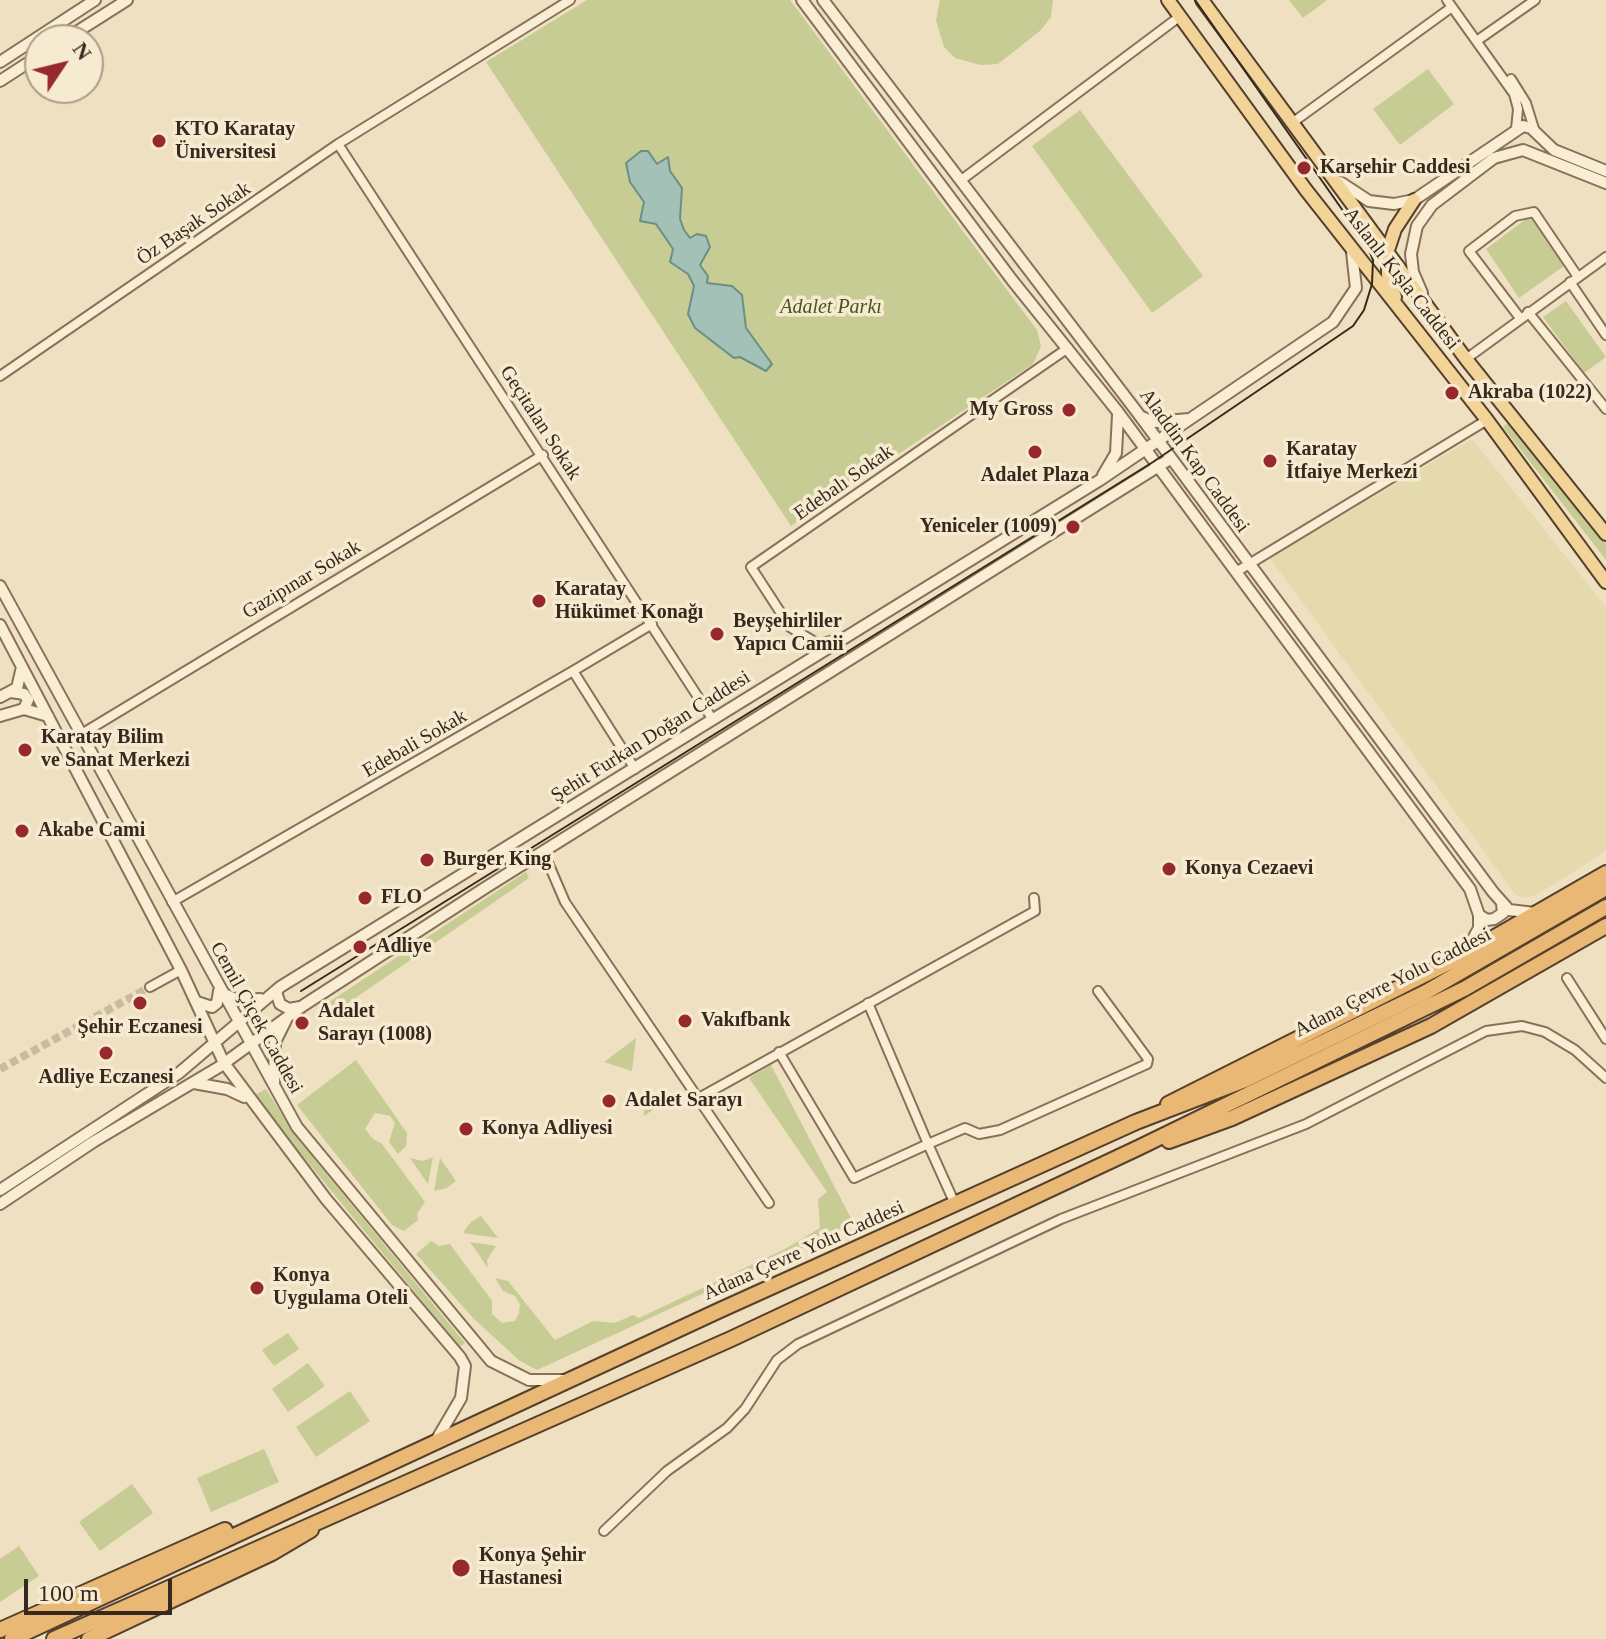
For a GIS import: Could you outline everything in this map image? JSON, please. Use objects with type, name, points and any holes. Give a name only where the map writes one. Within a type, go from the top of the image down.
[{"type":"highway","points":[[1573,892],[1606,866]]},
{"type":"highway","points":[[1136,1122],[1228,1071],[1460,957],[1606,873]]},
{"type":"highway","name":"Adana Çevre Yolu Caddesi","points":[[12,1639],[568,1379],[1136,1122],[1245,1080],[1426,992],[1606,888]]},
{"type":"highway","name":"Adana Çevre Yolu Caddesi","points":[[54,1639],[731,1339],[1138,1148],[1464,989],[1606,907]]},
{"type":"highway","points":[[1138,1148],[1184,1137],[1232,1118],[1459,1012],[1606,928]]},
{"type":"highway","points":[[0,1630],[225,1530],[305,1503]]},
{"type":"highway","points":[[89,1639],[288,1545],[331,1514]]},
{"type":"main road","name":"Aslanlı Kışla Caddesi","points":[[1168,0],[1352,250],[1487,420],[1606,582]]},
{"type":"main road","name":"Aslanlı Kışla Caddesi","points":[[1202,0],[1466,359],[1606,534]]},
{"type":"main road","points":[[1404,313],[1391,288],[1388,250],[1395,229],[1414,200]]},
{"type":"street","points":[[0,62],[95,0]]},
{"type":"street","points":[[89,24],[127,0]]},
{"type":"street","name":"Öz Başak Sokak","points":[[0,376],[338,144],[570,0]]},
{"type":"street","name":"Aladdin Kap Caddesi","points":[[802,0],[1012,280],[1118,412],[1470,889],[1479,915]]},
{"type":"street","name":"Aladdin Kap Caddesi","points":[[823,0],[1137,412],[1501,901]]},
{"type":"street","points":[[1478,40],[1535,0]]},
{"type":"street","points":[[1292,123],[1449,4],[1522,95],[1536,134],[1534,146],[1494,158],[1439,199],[1421,218],[1413,234],[1413,272],[1429,305]]},
{"type":"street","points":[[960,181],[1179,17]]},
{"type":"street","points":[[1494,61],[1517,101],[1516,129],[1512,140],[1523,150],[1606,183]]},
{"type":"street","points":[[0,81],[24,65]]},
{"type":"street","points":[[1333,176],[1369,201],[1394,204],[1414,200],[1516,129],[1528,126],[1554,150],[1606,171]]},
{"type":"street","name":"Geçitalan Sokak","points":[[338,144],[713,720]]},
{"type":"street","points":[[1606,335],[1534,212],[1515,216],[1469,251],[1606,409]]},
{"type":"street","name":"Şehit Furkan Doğan Caddesi","points":[[0,1190],[179,1073],[280,987],[1100,480],[1333,322],[1356,288],[1352,250]]},
{"type":"street","points":[[1466,359],[1606,257]]},
{"type":"street","name":"Edebalı Sokak","points":[[849,636],[818,644],[805,639],[790,627],[751,567],[1068,348]]},
{"type":"street","points":[[1100,480],[1116,453],[1118,412]]},
{"type":"street","points":[[1137,412],[1154,422],[1191,419]]},
{"type":"street","points":[[1236,572],[1487,420]]},
{"type":"street","name":"Gazipınar Sokak","points":[[80,735],[543,455]]},
{"type":"street","name":"Şehit Furkan Doğan Caddesi","points":[[0,1204],[82,1149],[224,1063],[304,1005],[543,851],[1170,459]]},
{"type":"street","name":"Cemil Çiçek Caddesi","points":[[0,586],[220,989],[241,1018],[250,1045],[275,1091],[313,1151],[476,1345],[497,1365],[519,1377],[544,1382],[568,1379]]},
{"type":"street","name":"Edebali Sokak","points":[[172,902],[652,624]]},
{"type":"street","name":"Cemil Çiçek Caddesi","points":[[0,625],[181,970],[224,1063],[326,1199],[460,1357]]},
{"type":"street","points":[[0,697],[11,692],[21,680],[22,666]]},
{"type":"street","points":[[573,671],[635,769]]},
{"type":"street","points":[[11,692],[24,694],[28,700],[24,709]]},
{"type":"street","points":[[0,716],[24,709],[49,717]]},
{"type":"street","points":[[543,851],[565,902],[769,1203]]},
{"type":"street","points":[[697,1099],[1035,911],[1034,898]]},
{"type":"street","points":[[1501,901],[1509,910],[1530,915],[1549,907]]},
{"type":"street","points":[[1460,957],[1474,943],[1479,915],[1487,920],[1499,917],[1503,913],[1501,901]]},
{"type":"street","points":[[150,987],[181,970]]},
{"type":"street","points":[[1567,978],[1584,1011],[1606,1039]]},
{"type":"street","points":[[280,987],[276,992],[280,1004],[289,1009],[304,1005]]},
{"type":"street","points":[[195,1000],[212,1007],[220,996],[220,989],[243,1000],[266,997]]},
{"type":"street","points":[[779,1052],[854,1178],[965,1128],[979,1134],[1000,1130],[1147,1064],[1148,1059],[1098,991]]},
{"type":"street","points":[[868,1003],[955,1204]]},
{"type":"street","points":[[275,1091],[274,1051],[289,1016]]},
{"type":"street","points":[[604,1531],[667,1471],[727,1428],[745,1409],[777,1360],[798,1344],[1061,1219],[1306,1124],[1486,1031],[1522,1026],[1545,1032],[1575,1050],[1606,1078]]},
{"type":"street","points":[[201,1056],[208,1030]]},
{"type":"street","points":[[192,1082],[227,1089],[249,1100]]},
{"type":"street","points":[[433,1443],[454,1416],[461,1398],[465,1366],[460,1357],[473,1356],[476,1345]]},
{"type":"shaded area","points":[[1472,439],[1606,607],[1606,851],[1535,896],[1524,898],[1515,894],[1270,558]]},
{"type":"green space","name":"Adalet Parkı","points":[[587,0],[790,0],[1037,330],[1041,346],[1033,364],[791,526],[486,62]]},
{"type":"green space","points":[[940,0],[1053,0],[1051,17],[1041,30],[998,64],[981,65],[955,58],[944,47],[936,20]]},
{"type":"green space","points":[[1289,0],[1327,0],[1303,18]]},
{"type":"green space","points":[[1428,69],[1454,104],[1400,145],[1373,109]]},
{"type":"green space","points":[[1080,110],[1203,276],[1152,313],[1032,146]]},
{"type":"green space","points":[[1530,216],[1564,266],[1519,298],[1486,249]]},
{"type":"green space","points":[[1566,301],[1606,357],[1584,373],[1543,317]]},
{"type":"green space","points":[[1507,423],[1606,544],[1606,560],[1503,427]]},
{"type":"green space","points":[[526,872],[529,878],[338,1010],[329,1002]]},
{"type":"green space","points":[[636,1038],[632,1071],[604,1062]]},
{"type":"green space","points":[[356,1060],[407,1133],[406,1146],[398,1154],[389,1142],[395,1123],[390,1116],[375,1113],[365,1129],[382,1144],[425,1202],[417,1214],[418,1220],[404,1231],[392,1225],[297,1105]]},
{"type":"green space","points":[[771,1065],[854,1224],[537,1370],[520,1361],[474,1319],[416,1254],[431,1241],[439,1246],[450,1244],[492,1301],[492,1314],[502,1323],[515,1321],[519,1313],[520,1304],[515,1296],[503,1291],[495,1278],[508,1281],[555,1340],[593,1321],[615,1323],[633,1315],[639,1318],[785,1249],[820,1228],[818,1199],[827,1192],[749,1078]]},
{"type":"green space","points":[[266,1089],[297,1138],[465,1343],[460,1347],[253,1096]]},
{"type":"green space","points":[[644,1090],[656,1095],[670,1098],[644,1116]]},
{"type":"green space","points":[[433,1157],[428,1184],[410,1158],[423,1161]]},
{"type":"green space","points":[[440,1158],[456,1181],[447,1188],[434,1191]]},
{"type":"green space","points":[[481,1216],[498,1238],[463,1233],[471,1222]]},
{"type":"green space","points":[[470,1242],[496,1246],[487,1260],[488,1268]]},
{"type":"green space","points":[[288,1333],[299,1349],[274,1366],[262,1350]]},
{"type":"green space","points":[[308,1363],[325,1386],[288,1412],[272,1389]]},
{"type":"green space","points":[[350,1391],[370,1421],[316,1457],[296,1427]]},
{"type":"green space","points":[[264,1449],[279,1482],[211,1512],[197,1478]]},
{"type":"green space","points":[[132,1484],[153,1513],[100,1551],[79,1522]]},
{"type":"green space","points":[[19,1546],[39,1576],[0,1602],[0,1559]]},
{"type":"water","points":[[641,151],[648,151],[657,164],[668,157],[670,171],[682,188],[680,219],[684,230],[690,238],[697,234],[706,236],[710,247],[700,265],[708,276],[707,283],[732,286],[742,295],[746,328],[772,364],[766,371],[740,357],[734,358],[695,328],[688,314],[694,286],[688,274],[670,262],[673,249],[656,224],[640,221],[644,202],[630,182],[626,163]]},
{"type":"tunnel","points":[[0,1069],[150,987]]},
{"type":"tram line","points":[[301,991],[1153,462],[1353,326],[1364,310],[1372,284],[1373,260],[1367,245],[1195,0]]},
{"type":"place","name":"KTO Karatay Üniversitesi","points":[[159,141]]},
{"type":"place","name":"Karşehir Caddesi","points":[[1304,168]]},
{"type":"place","name":"Akraba (1022)","points":[[1452,393]]},
{"type":"place","name":"My Gross","points":[[1069,410]]},
{"type":"place","name":"Adalet Plaza","points":[[1035,452]]},
{"type":"place","name":"Karatay İtfaiye Merkezi","points":[[1270,461]]},
{"type":"place","name":"Yeniceler (1009)","points":[[1073,527]]},
{"type":"place","name":"Karatay Hükümet Konağı","points":[[539,601]]},
{"type":"place","name":"Beyşehirliler Yapıcı Camii","points":[[717,634]]},
{"type":"place","name":"Karatay Bilim ve Sanat Merkezi","points":[[25,750]]},
{"type":"place","name":"Akabe Cami","points":[[22,831]]},
{"type":"place","name":"Burger King","points":[[427,860]]},
{"type":"place","name":"Konya Cezaevi","points":[[1169,869]]},
{"type":"place","name":"FLO","points":[[365,898]]},
{"type":"place","name":"Adliye","points":[[360,947]]},
{"type":"place","name":"Şehir Eczanesi","points":[[140,1003]]},
{"type":"place","name":"Vakıfbank","points":[[685,1021]]},
{"type":"place","name":"Adalet Sarayı (1008)","points":[[302,1023]]},
{"type":"place","name":"Adliye Eczanesi","points":[[106,1053]]},
{"type":"place","name":"Adalet Sarayı","points":[[609,1101]]},
{"type":"place","name":"Konya Adliyesi","points":[[466,1129]]},
{"type":"place","name":"Konya Uygulama Oteli","points":[[257,1288]]},
{"type":"place","name":"Konya Şehir Hastanesi","points":[[461,1568]]}]
